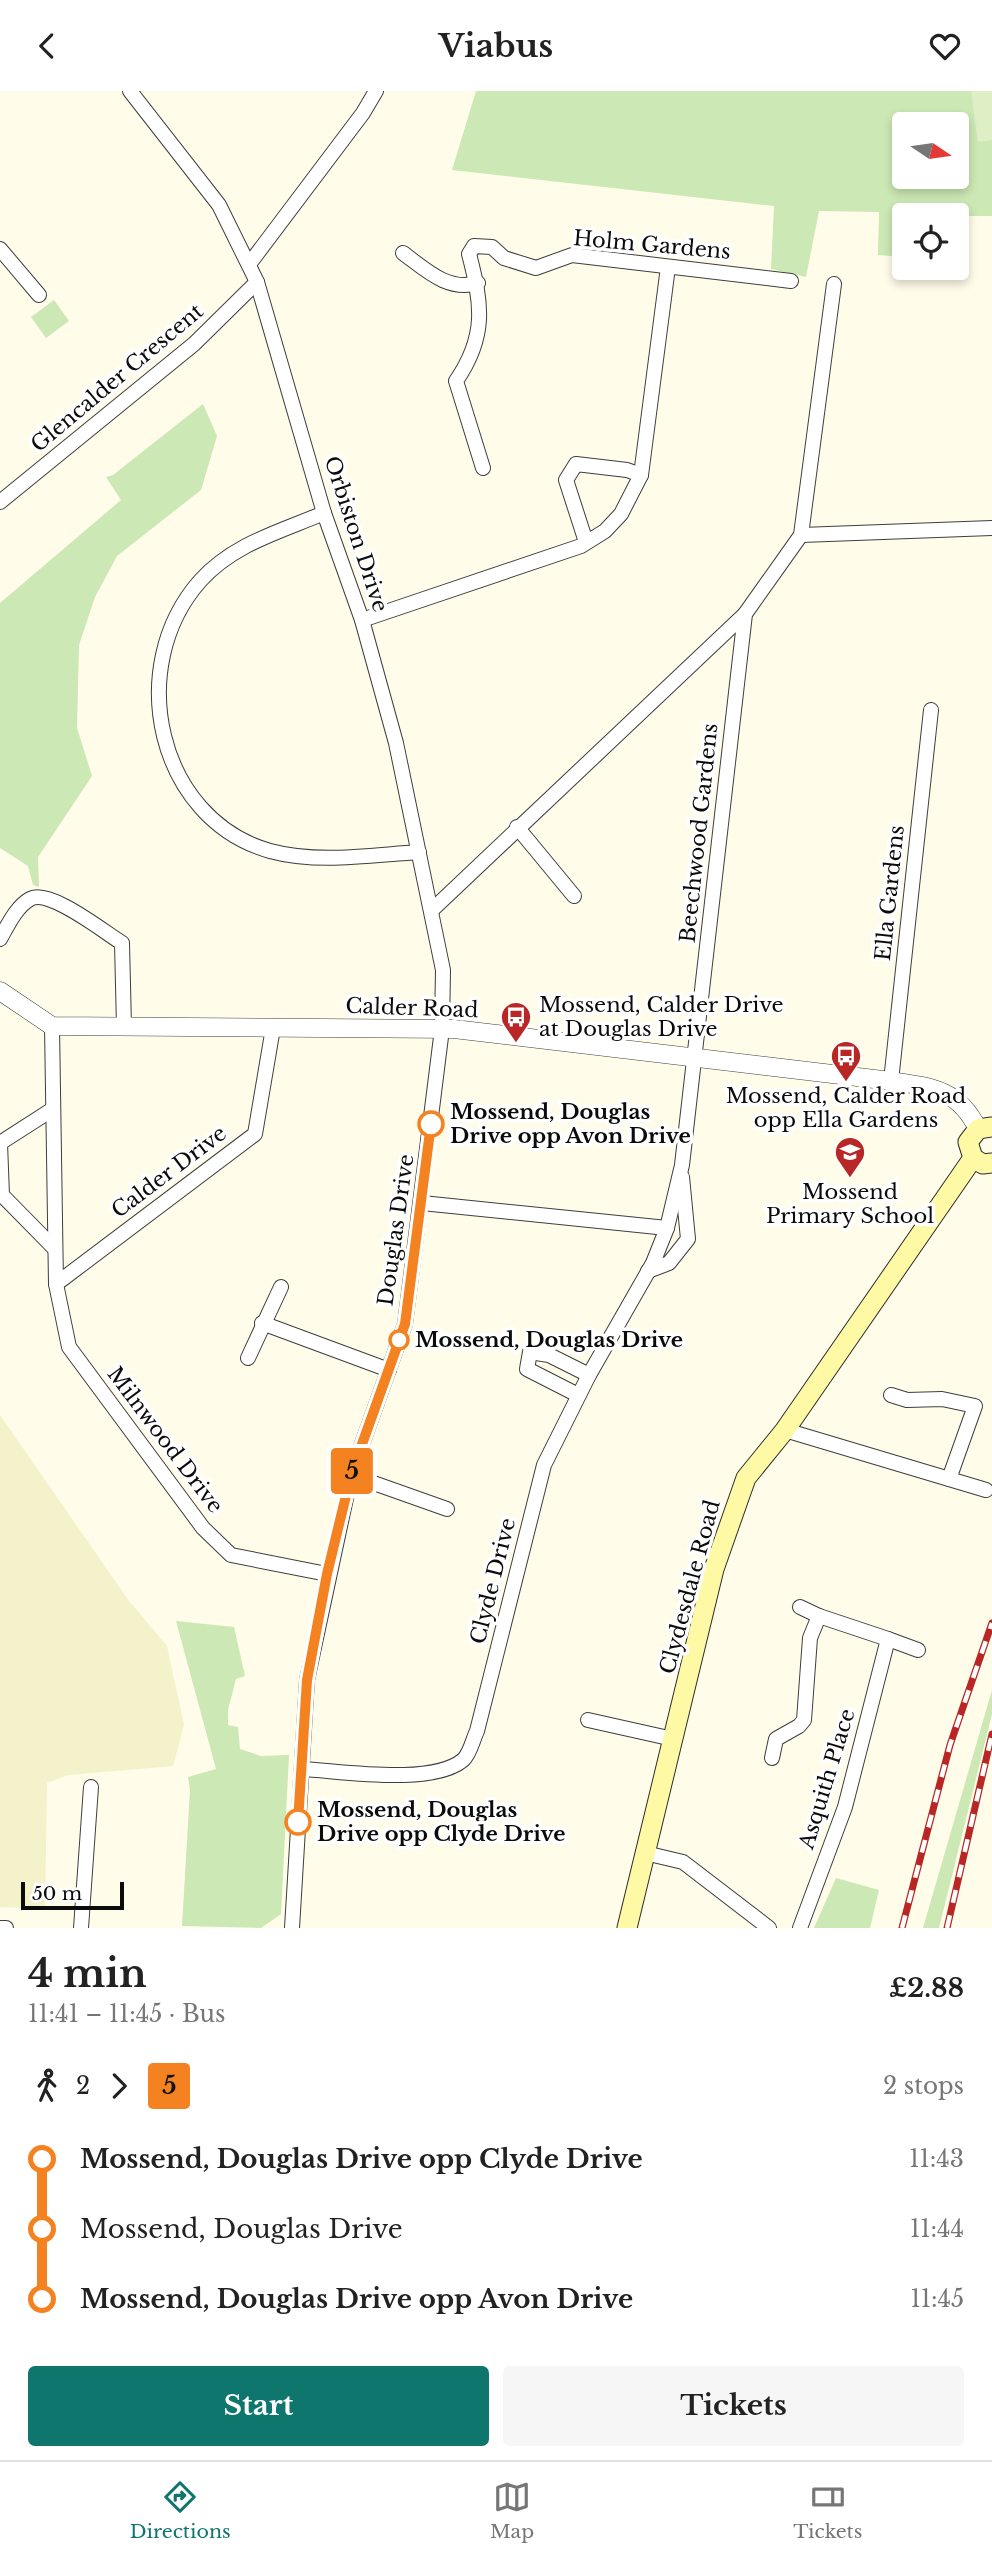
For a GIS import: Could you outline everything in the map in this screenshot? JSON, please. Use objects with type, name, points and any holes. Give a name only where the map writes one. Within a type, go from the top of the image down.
[{"type":"main road","name":"Clydesdale Road","points":[[627,1928],[725,1530],[746,1478],[785,1430],[983,1161],[968,1143],[985,1128]]},
{"type":"street","name":"Orbiston Drive","points":[[130,91],[219,205],[250,263],[257,282],[324,513],[362,619],[396,743],[443,970],[442,1029]]},
{"type":"street","points":[[250,263],[363,113],[376,91]]},
{"type":"street","name":"Holm Gardens","points":[[483,468],[456,381],[480,333],[478,283],[469,254],[474,246],[482,244],[492,247],[504,258],[536,268],[549,261],[572,255],[791,281]]},
{"type":"street","points":[[0,249],[39,295]]},
{"type":"street","points":[[403,253],[445,283],[464,288],[478,283]]},
{"type":"street","points":[[362,619],[581,547],[605,531],[627,507],[641,475],[668,267]]},
{"type":"street","name":"Glencalder Crescent","points":[[0,502],[194,344],[257,282]]},
{"type":"street","points":[[834,284],[801,535],[992,528]]},
{"type":"street","points":[[586,542],[566,480],[569,470],[576,464],[627,470],[641,475]]},
{"type":"street","points":[[324,513],[229,553],[198,582],[181,608],[159,667],[160,724],[182,781],[204,813],[222,828],[269,850],[296,855],[323,857],[419,852]]},
{"type":"street","name":"Beechwood Gardens","points":[[432,910],[745,614],[801,535]]},
{"type":"street","name":"Beechwood Gardens","points":[[695,1057],[745,614]]},
{"type":"street","name":"Ella Gardens","points":[[891,1081],[931,710]]},
{"type":"street","points":[[517,827],[574,896]]},
{"type":"street","points":[[0,939],[19,908],[32,897],[48,897],[122,943],[124,1027]]},
{"type":"street","points":[[0,991],[52,1026]]},
{"type":"street","name":"Calder Road","points":[[52,1026],[442,1029],[928,1086],[947,1094],[968,1108],[985,1128]]},
{"type":"street","name":"Milnwood Drive","points":[[52,1026],[56,1284],[69,1347],[203,1528],[231,1555],[327,1574]]},
{"type":"street","name":"Calder Drive","points":[[56,1284],[254,1134],[273,1028]]},
{"type":"street","name":"Douglas Drive","points":[[292,1928],[307,1680],[327,1574],[351,1475],[405,1324],[442,1029]]},
{"type":"street","name":"Clyde Drive","points":[[302,1769],[407,1774],[442,1771],[465,1759],[477,1731],[544,1465],[578,1395],[648,1271],[667,1228],[682,1165],[695,1057]]},
{"type":"street","points":[[53,1109],[0,1143],[2,1195],[55,1249]]},
{"type":"street","name":"Clyde Drive","points":[[648,1271],[668,1263],[688,1239],[682,1165]]},
{"type":"street","points":[[422,1203],[667,1228]]},
{"type":"street","points":[[248,1357],[281,1287]]},
{"type":"street","points":[[262,1323],[389,1370]]},
{"type":"street","points":[[578,1395],[527,1369],[530,1352],[549,1355],[589,1375]]},
{"type":"street","points":[[891,1395],[907,1399],[942,1399],[975,1406],[949,1479]]},
{"type":"street","points":[[785,1430],[986,1490]]},
{"type":"street","points":[[351,1475],[447,1509]]},
{"type":"street","points":[[800,1607],[918,1650]]},
{"type":"street","name":"Asquith Place","points":[[772,1758],[776,1739],[799,1726],[804,1720],[810,1638],[820,1616]]},
{"type":"street","name":"Asquith Place","points":[[800,1928],[845,1807],[888,1639]]},
{"type":"street","points":[[588,1720],[673,1739]]},
{"type":"street","points":[[81,1928],[91,1787]]},
{"type":"street","points":[[645,1853],[683,1862],[769,1928]]},
{"type":"street","points":[[0,1928],[6,1928]]},
{"type":"green space","points":[[476,91],[992,91],[992,216],[969,216],[969,203],[892,203],[892,256],[878,255],[879,212],[819,211],[806,277],[771,269],[774,206],[452,170]]},
{"type":"green space","points":[[971,91],[992,91],[992,140],[978,142]]},
{"type":"green space","points":[[54,300],[69,321],[46,338],[31,317]]},
{"type":"green space","points":[[203,404],[217,436],[201,490],[117,556],[95,597],[79,645],[77,728],[92,776],[38,857],[39,887],[33,885],[28,866],[0,848],[0,603],[121,500],[106,477],[113,475]]},
{"type":"green space","points":[[0,1415],[129,1601],[167,1646],[184,1725],[173,1766],[68,1775],[47,1783],[45,1909],[0,1907]]},
{"type":"green space","points":[[176,1621],[234,1627],[245,1676],[236,1679],[228,1710],[228,1725],[238,1727],[240,1749],[261,1756],[289,1755],[281,1914],[261,1928],[182,1926],[190,1790],[188,1777],[216,1769]]},
{"type":"green space","points":[[992,1690],[992,1714],[939,1928],[923,1928]]},
{"type":"green space","points":[[836,1878],[879,1890],[870,1928],[814,1928]]},
{"type":"railway","points":[[902,1928],[950,1745],[992,1623]]},
{"type":"railway","points":[[947,1928],[992,1734]]},
{"type":"bus line","name":"5","points":[[298,1822],[307,1680],[327,1574],[351,1475],[405,1324],[431,1124]]},
{"type":"place","name":"Mossend, Calder Drive at Douglas Drive","points":[[516,1044]]},
{"type":"place","name":"Mossend, Calder Road opp Ella Gardens","points":[[846,1083]]},
{"type":"place","name":"Mossend, Douglas Drive opp Avon Drive","points":[[431,1124]]},
{"type":"place","name":"Mossend Primary School","points":[[850,1179]]},
{"type":"place","name":"Mossend, Douglas Drive","points":[[399,1340]]},
{"type":"place","name":"Mossend, Douglas Drive opp Clyde Drive","points":[[298,1822]]}]
